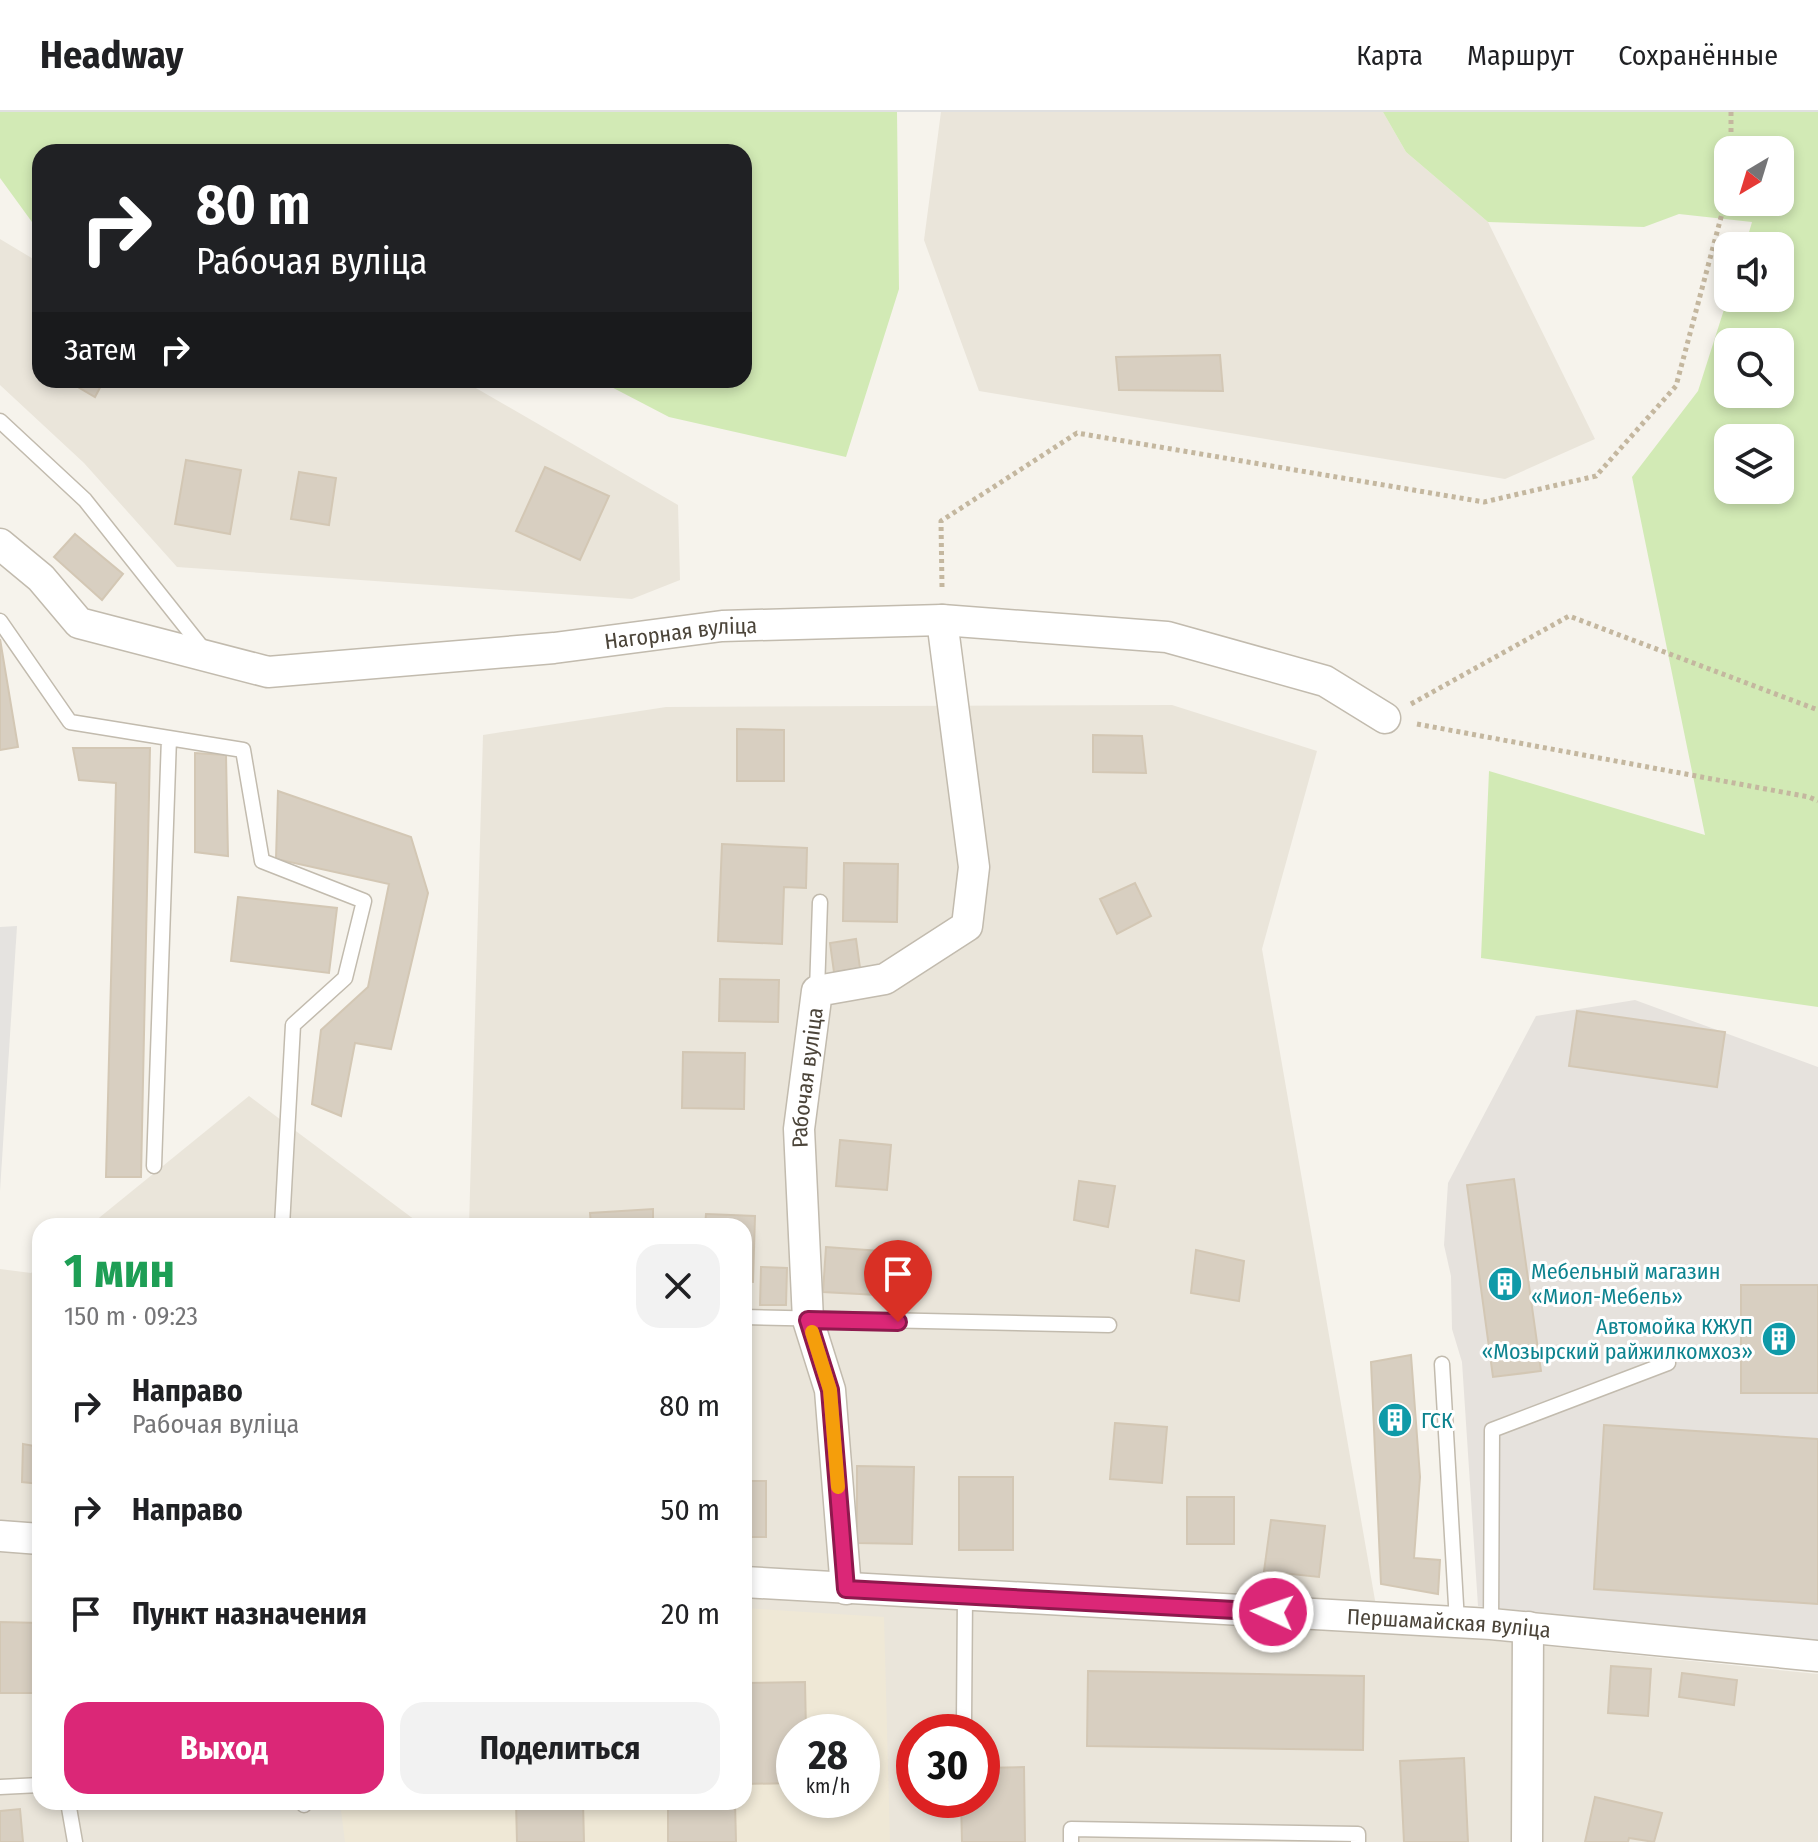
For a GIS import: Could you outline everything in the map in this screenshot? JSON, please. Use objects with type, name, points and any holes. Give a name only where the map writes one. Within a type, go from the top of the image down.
[{"type":"street","name":"Нагорная вуліца","points":[[0,544],[41,578],[79,623],[268,672],[554,648],[722,626],[942,620],[1167,637],[1325,681],[1385,718]]},
{"type":"street","name":"Рабочая вуліца","points":[[846,1589],[830,1390],[808,1320],[799,1129],[817,991],[885,979],[967,926],[974,867],[942,620]]},
{"type":"street","points":[[0,1536],[32,1538]]},
{"type":"street","name":"Першамайская вуліца","points":[[752,1583],[1491,1624],[1818,1656]]},
{"type":"street","points":[[1527,1842],[1528,1627]]},
{"type":"lane","points":[[0,421],[85,500],[210,657]]},
{"type":"lane","points":[[0,621],[70,722],[243,750],[262,861],[364,901],[345,978],[293,1025],[282,1218]]},
{"type":"lane","points":[[154,1166],[169,738]]},
{"type":"lane","points":[[817,991],[820,902]]},
{"type":"lane","points":[[752,1317],[1109,1325]]},
{"type":"lane","points":[[1491,1624],[1492,1430],[1668,1363]]},
{"type":"lane","points":[[1442,1364],[1457,1622]]},
{"type":"lane","points":[[964,1714],[965,1595]]},
{"type":"lane","points":[[0,1787],[32,1785]]},
{"type":"lane","points":[[69,1810],[75,1842]]},
{"type":"lane","points":[[1071,1842],[1071,1829],[1358,1834],[1358,1842]]},
{"type":"path","points":[[1731,112],[1731,136]]},
{"type":"path","points":[[942,620],[941,521],[1077,433],[1484,502],[1596,476],[1676,386],[1721,216]]},
{"type":"path","points":[[1385,718],[1569,616],[1818,710]]},
{"type":"path","points":[[1385,718],[1818,801]]},
{"type":"shaded area","points":[[941,112],[1383,112],[1406,152],[1488,222],[1595,439],[1505,479],[979,391],[924,240]]},
{"type":"shaded area","points":[[0,239],[32,258],[32,388],[476,388],[678,505],[680,580],[632,599],[177,567],[84,463],[0,385]]},
{"type":"shaded area","points":[[1172,705],[1317,751],[1262,949],[1380,1629],[1818,1674],[1818,1842],[0,1842],[0,1269],[32,1272],[32,1810],[752,1810],[752,1218],[469,1218],[483,735],[666,707]]},
{"type":"shaded area","points":[[17,926],[0,1191],[0,927]]},
{"type":"shaded area","points":[[1635,1000],[1818,1067],[1818,1643],[1478,1606],[1462,1362],[1452,1329],[1451,1276],[1444,1245],[1448,1183],[1536,1016]]},
{"type":"shaded area","points":[[249,1096],[412,1218],[99,1218]]},
{"type":"shaded area","points":[[752,1609],[884,1617],[890,1842],[345,1842],[341,1810],[752,1810]]},
{"type":"green space","points":[[0,112],[897,112],[899,289],[846,457],[669,417],[613,388],[752,388],[752,144],[32,144],[32,222],[0,178]]},
{"type":"green space","points":[[1383,112],[1818,112],[1818,1007],[1481,958],[1489,771],[1705,835],[1632,477],[1698,391],[1714,341],[1714,408],[1794,408],[1794,328],[1718,328],[1723,312],[1794,312],[1794,232],[1749,232],[1752,222],[1679,214],[1644,227],[1488,222],[1406,152]]},
{"type":"building","points":[[1220,355],[1223,391],[1119,390],[1116,357]]},
{"type":"building","points":[[80,388],[100,388],[95,397]]},
{"type":"building","points":[[186,460],[241,470],[230,534],[175,524]]},
{"type":"building","points":[[545,467],[609,496],[580,560],[516,531]]},
{"type":"building","points":[[299,472],[336,478],[329,525],[291,519]]},
{"type":"building","points":[[75,534],[123,574],[102,600],[54,557]]},
{"type":"building","points":[[0,639],[18,747],[0,750]]},
{"type":"building","points":[[737,729],[784,730],[784,781],[737,781]]},
{"type":"building","points":[[1093,735],[1142,736],[1146,773],[1093,772]]},
{"type":"building","points":[[73,748],[150,748],[141,1177],[106,1177],[116,783],[79,780]]},
{"type":"building","points":[[195,753],[226,755],[228,856],[195,852]]},
{"type":"building","points":[[278,791],[411,837],[428,893],[391,1049],[355,1043],[341,1116],[312,1104],[321,1030],[368,987],[389,884],[276,859]]},
{"type":"building","points":[[722,844],[807,848],[806,888],[784,887],[782,944],[718,941]]},
{"type":"building","points":[[844,863],[898,864],[897,922],[843,921]]},
{"type":"building","points":[[1135,883],[1151,916],[1117,934],[1100,899]]},
{"type":"building","points":[[238,897],[337,908],[329,973],[231,961]]},
{"type":"building","points":[[856,939],[860,968],[834,972],[830,943]]},
{"type":"building","points":[[720,979],[779,980],[778,1022],[719,1021]]},
{"type":"building","points":[[1577,1011],[1725,1032],[1717,1087],[1569,1066]]},
{"type":"building","points":[[683,1052],[745,1053],[744,1109],[682,1108]]},
{"type":"building","points":[[840,1140],[891,1145],[887,1190],[836,1186]]},
{"type":"building","name":"Мебельный магазин «Миол-Мебель»","points":[[1514,1179],[1541,1371],[1493,1377],[1467,1185]]},
{"type":"building","points":[[1079,1181],[1115,1186],[1108,1227],[1074,1220]]},
{"type":"building","points":[[653,1209],[653,1218],[590,1218],[590,1213]]},
{"type":"building","points":[[706,1214],[755,1216],[753,1282],[752,1218],[706,1218]]},
{"type":"building","points":[[826,1247],[880,1251],[877,1295],[823,1292]]},
{"type":"building","points":[[1196,1250],[1244,1261],[1239,1301],[1191,1293]]},
{"type":"building","points":[[761,1267],[787,1268],[786,1305],[760,1305]]},
{"type":"building","name":"Автомойка КЖУП «Мозырский райжилкомхоз»","points":[[1741,1285],[1818,1285],[1818,1393],[1741,1393]]},
{"type":"building","name":"ГСК","points":[[1411,1355],[1420,1477],[1414,1558],[1440,1560],[1438,1594],[1381,1584],[1371,1362]]},
{"type":"building","points":[[1115,1423],[1167,1427],[1162,1483],[1110,1479]]},
{"type":"building","points":[[1604,1425],[1818,1439],[1818,1604],[1594,1589]]},
{"type":"building","points":[[23,1444],[32,1446],[32,1483],[22,1482]]},
{"type":"building","points":[[857,1466],[914,1467],[912,1544],[857,1543]]},
{"type":"building","points":[[959,1477],[1013,1477],[1013,1550],[959,1550]]},
{"type":"building","points":[[752,1481],[766,1481],[766,1537],[752,1537]]},
{"type":"building","points":[[1187,1497],[1234,1497],[1234,1544],[1187,1544]]},
{"type":"building","points":[[1271,1520],[1325,1526],[1319,1577],[1264,1571]]},
{"type":"building","points":[[0,1622],[32,1623],[32,1693],[0,1693]]},
{"type":"building","points":[[1611,1666],[1651,1669],[1648,1716],[1608,1713]]},
{"type":"building","points":[[1088,1671],[1364,1676],[1363,1750],[1087,1746]]},
{"type":"building","points":[[1682,1673],[1737,1680],[1734,1705],[1679,1697]]},
{"type":"building","points":[[805,1682],[806,1714],[776,1714],[776,1783],[752,1784],[752,1683]]},
{"type":"building","points":[[1464,1758],[1468,1842],[1404,1842],[1400,1761]]},
{"type":"building","points":[[1024,1767],[1025,1842],[962,1842],[961,1818],[1000,1818],[1000,1768]]},
{"type":"building","points":[[1595,1797],[1662,1813],[1654,1842],[1629,1838],[1628,1842],[1585,1842]]},
{"type":"building","points":[[20,1809],[23,1842],[0,1842],[0,1811]]},
{"type":"building","points":[[516,1810],[583,1810],[584,1842],[517,1842]]},
{"type":"building","points":[[668,1810],[735,1810],[736,1842],[668,1842]]},
{"type":"slow traffic","points":[[812,1332],[830,1390],[838,1487]]},
{"type":"place","name":"Мебельный магазин «Миол-Мебель»","points":[[1505,1284]]},
{"type":"place","name":"Автомойка КЖУП «Мозырский райжилкомхоз»","points":[[1779,1339]]},
{"type":"place","name":"ГСК","points":[[1395,1420]]},
{"type":"route","points":[[898,1322],[808,1320],[830,1390],[846,1589],[1273,1612]]}]
